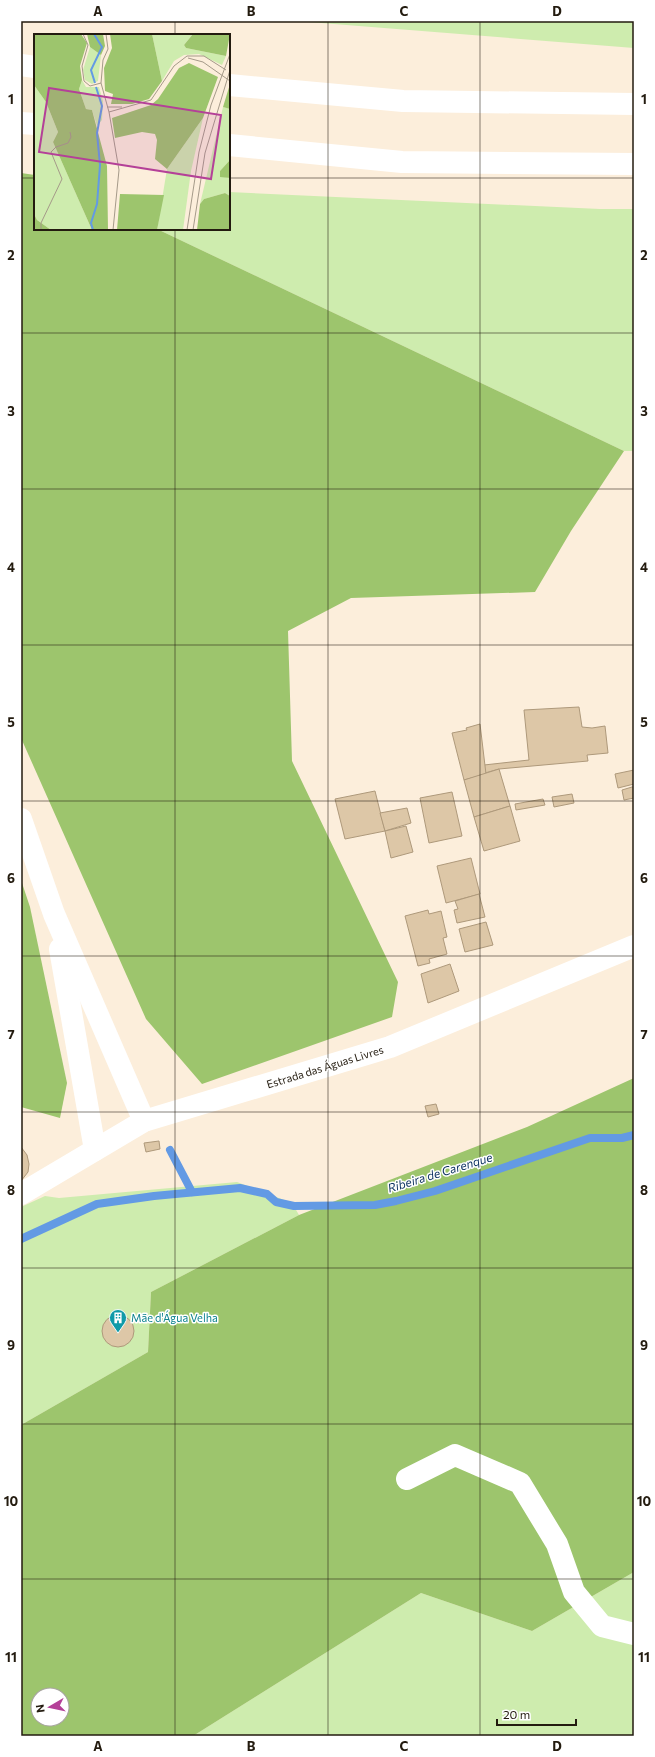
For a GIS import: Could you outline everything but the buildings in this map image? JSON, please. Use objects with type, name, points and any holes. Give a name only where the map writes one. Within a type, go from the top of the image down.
[{"type":"main road","points":[[21,65],[34,67]]},
{"type":"main road","points":[[230,85],[403,101],[634,104]]},
{"type":"main road","points":[[21,123],[34,124]]},
{"type":"main road","points":[[230,144],[402,162],[634,164]]},
{"type":"main road","points":[[21,819],[54,914],[144,1121]]},
{"type":"main road","points":[[54,914],[95,1150]]},
{"type":"main road","name":"Estrada das Águas Livres","points":[[21,1194],[144,1121],[390,1047],[634,946]]},
{"type":"main road","points":[[407,1478],[455,1455],[520,1483],[557,1544],[574,1592],[602,1626],[634,1634]]},
{"type":"green space","points":[[296,21],[634,21],[634,48]]},
{"type":"green space","points":[[21,173],[34,175],[34,230],[159,230],[624,451],[571,531],[535,592],[351,598],[288,631],[292,761],[398,982],[392,1017],[202,1084],[146,1019],[21,738]]},
{"type":"green space","points":[[230,192],[600,209],[634,209],[634,451],[624,451],[159,230],[230,230]]},
{"type":"green space","points":[[21,880],[30,907],[67,1083],[60,1118],[21,1107]]},
{"type":"green space","points":[[634,1078],[634,1572],[532,1631],[421,1593],[193,1736],[21,1736],[21,1425],[148,1352],[151,1292],[299,1215],[527,1127]]},
{"type":"green space","points":[[237,1182],[292,1203],[299,1215],[151,1292],[148,1352],[21,1425],[21,1207],[45,1196],[59,1198]]},
{"type":"green space","points":[[634,1572],[634,1736],[193,1736],[421,1593],[532,1631]]},
{"type":"waterway","name":"Ribeira de Carenque","points":[[21,1239],[97,1204],[154,1196],[240,1188],[267,1194],[276,1202],[294,1206],[375,1205],[435,1191],[590,1138],[622,1138],[634,1135]]},
{"type":"waterway","points":[[170,1150],[192,1192]]},
{"type":"place","name":"Mãe d'Água Velha","points":[[118,1333]]}]
